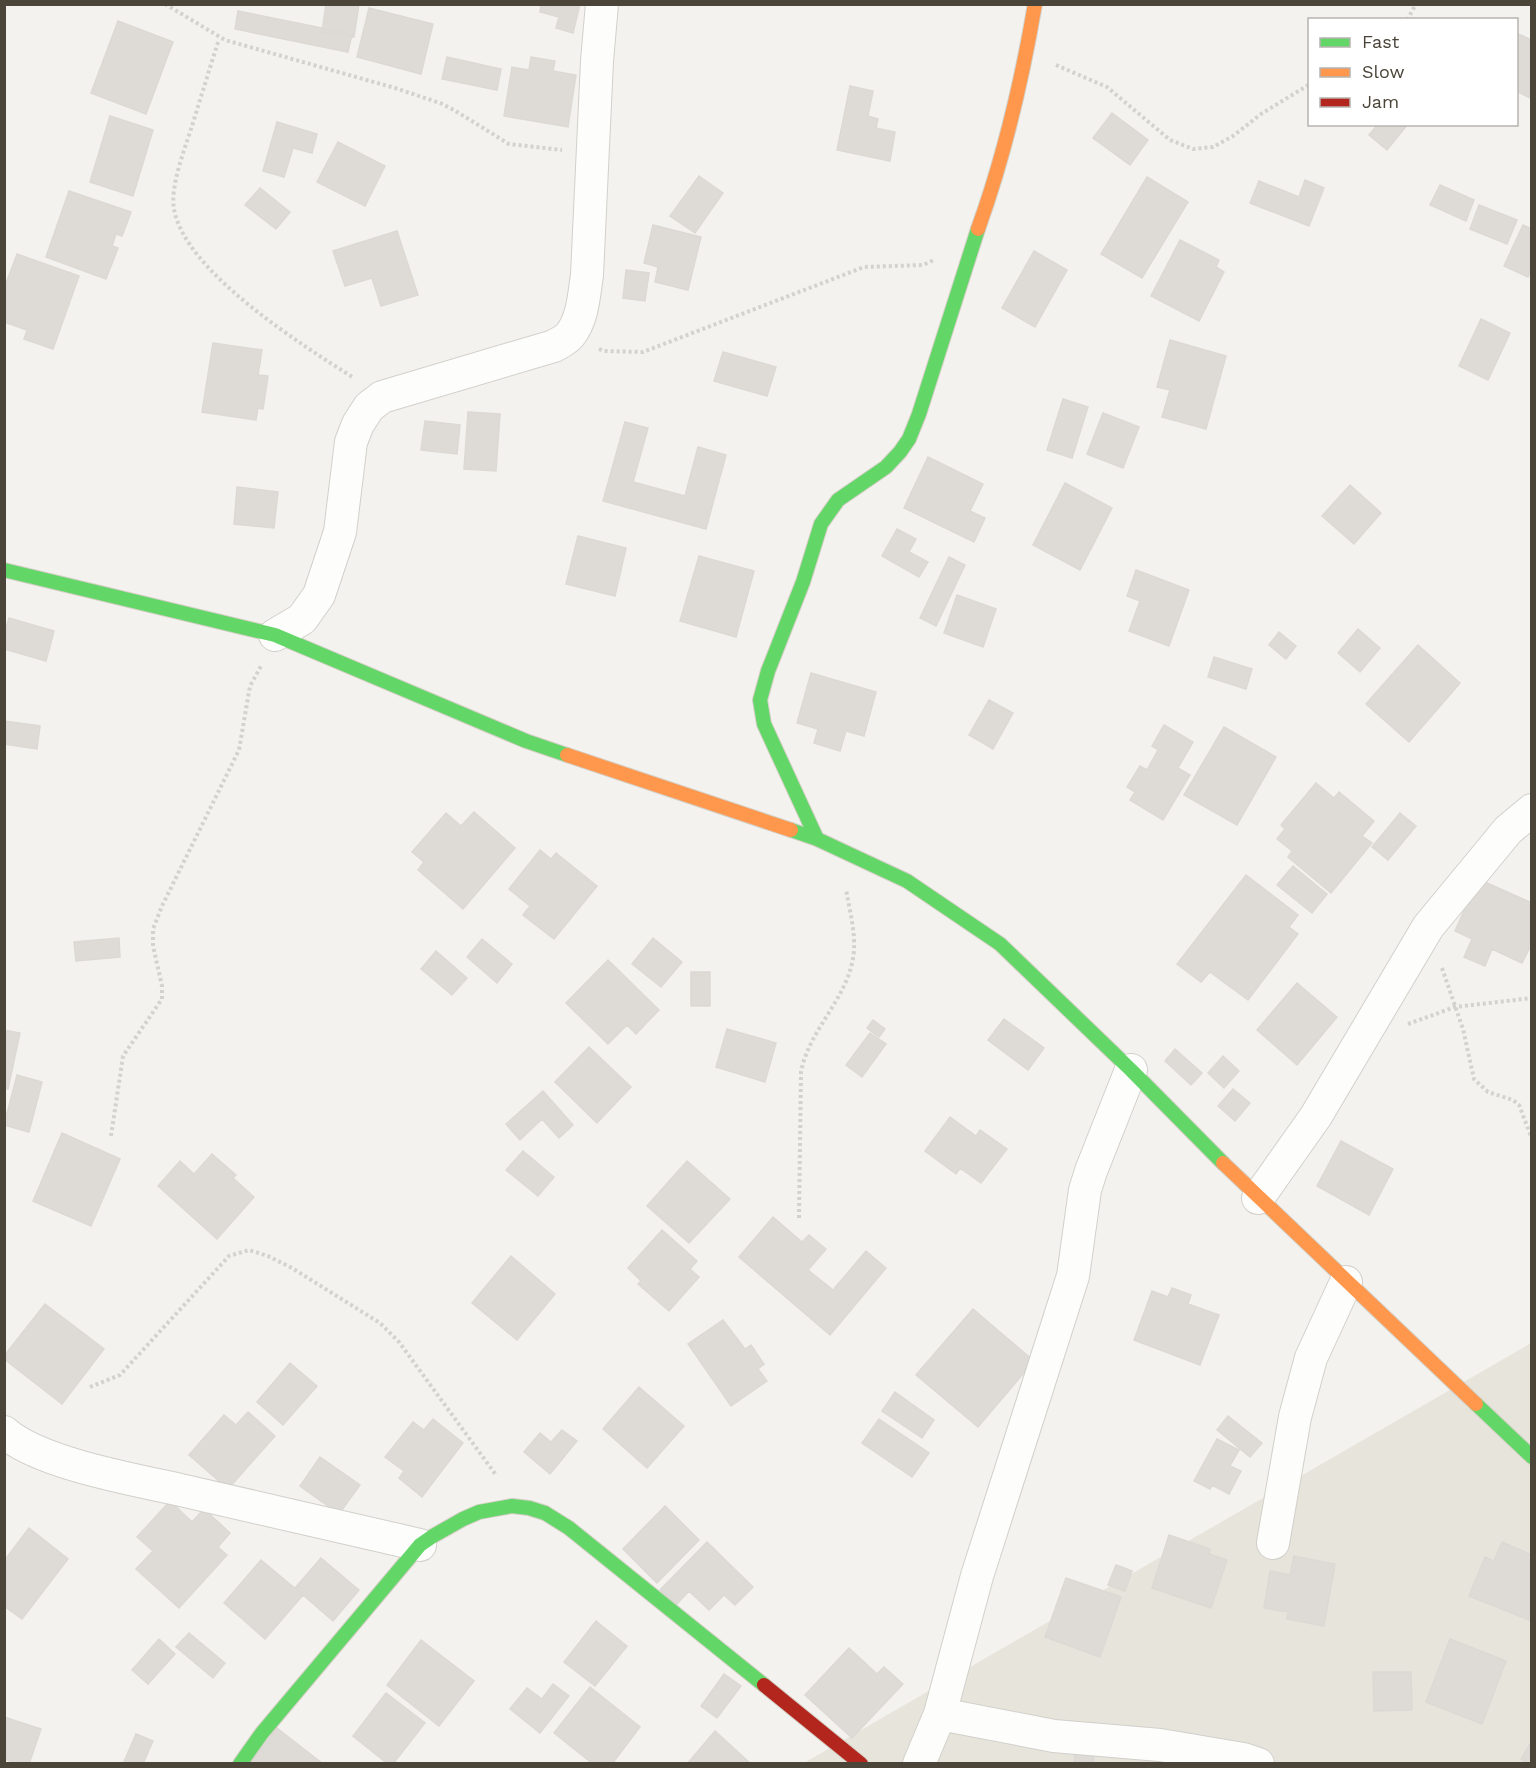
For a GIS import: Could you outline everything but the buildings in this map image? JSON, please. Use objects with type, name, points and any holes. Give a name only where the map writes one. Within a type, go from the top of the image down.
[{"type":"street","points":[[284,639],[302,620],[319,595],[340,532],[351,442],[358,424],[369,407],[382,397],[554,346],[569,336],[576,324],[586,284],[602,4]]},
{"type":"street","points":[[817,839],[764,724],[760,700],[768,671],[803,582],[821,525],[828,512],[838,500],[886,467],[900,452],[909,439],[919,414],[998,167],[1028,45],[1035,4]]},
{"type":"street","points":[[4,570],[284,639],[526,741],[817,839],[908,881],[1000,944],[1131,1070],[1258,1198],[1532,1457]]},
{"type":"street","points":[[1258,1198],[1316,1116],[1428,927],[1508,831],[1532,810]]},
{"type":"street","points":[[919,1764],[940,1714],[978,1576],[1073,1276],[1088,1180],[1131,1070]]},
{"type":"street","points":[[1273,1543],[1295,1417],[1311,1358],[1346,1282]]},
{"type":"street","points":[[7,1440],[55,1459],[420,1545]]},
{"type":"street","points":[[240,1764],[262,1733],[420,1545],[442,1528],[481,1510],[516,1506],[544,1512],[568,1528],[861,1764]]},
{"type":"street","points":[[940,1714],[1054,1736],[1160,1745],[1243,1759],[1258,1764]]},
{"type":"path","points":[[165,4],[225,40],[395,88],[440,104],[454,110],[509,144],[592,153]]},
{"type":"path","points":[[1408,18],[1416,4]]},
{"type":"path","points":[[218,42],[177,173],[173,208],[182,231],[209,270],[265,318],[382,397]]},
{"type":"path","points":[[1028,45],[1062,69],[1107,87],[1170,140],[1193,149],[1213,147],[1233,136],[1261,114],[1308,85]]},
{"type":"path","points":[[569,336],[604,351],[643,352],[864,267],[923,265],[973,242]]},
{"type":"path","points":[[111,1136],[123,1056],[162,999],[162,986],[153,946],[153,929],[162,906],[239,750],[250,686],[268,656],[284,639]]},
{"type":"path","points":[[799,1218],[801,1072],[805,1056],[843,988],[854,951],[840,850]]},
{"type":"path","points":[[1428,927],[1463,1029],[1474,1079],[1488,1092],[1513,1100],[1519,1105],[1532,1139]]},
{"type":"path","points":[[1360,1042],[1455,1007],[1532,998]]},
{"type":"path","points":[[90,1388],[120,1375],[229,1256],[249,1250],[268,1256],[292,1268],[380,1323],[399,1342],[480,1452],[516,1506]]},
{"type":"shaded area","points":[[1531,1343],[1531,1763],[804,1763]]},
{"type":"traffic: fast","points":[[817,839],[764,724],[760,700],[768,671],[803,582],[821,524],[838,500],[886,467],[909,439],[978,229]]},
{"type":"traffic: fast","points":[[4,570],[275,635],[526,741],[567,755]]},
{"type":"traffic: fast","points":[[791,830],[817,839],[907,881],[1000,944],[1131,1070],[1223,1163]]},
{"type":"traffic: fast","points":[[1476,1404],[1532,1457]]},
{"type":"traffic: fast","points":[[240,1764],[262,1733],[420,1545],[479,1512],[512,1506],[545,1513],[569,1528],[764,1685]]},
{"type":"traffic: slow","points":[[978,229],[1011,118],[1035,4]]},
{"type":"traffic: slow","points":[[567,755],[791,830]]},
{"type":"traffic: slow","points":[[1223,1163],[1476,1404]]},
{"type":"traffic: jam","points":[[764,1685],[861,1764]]}]
